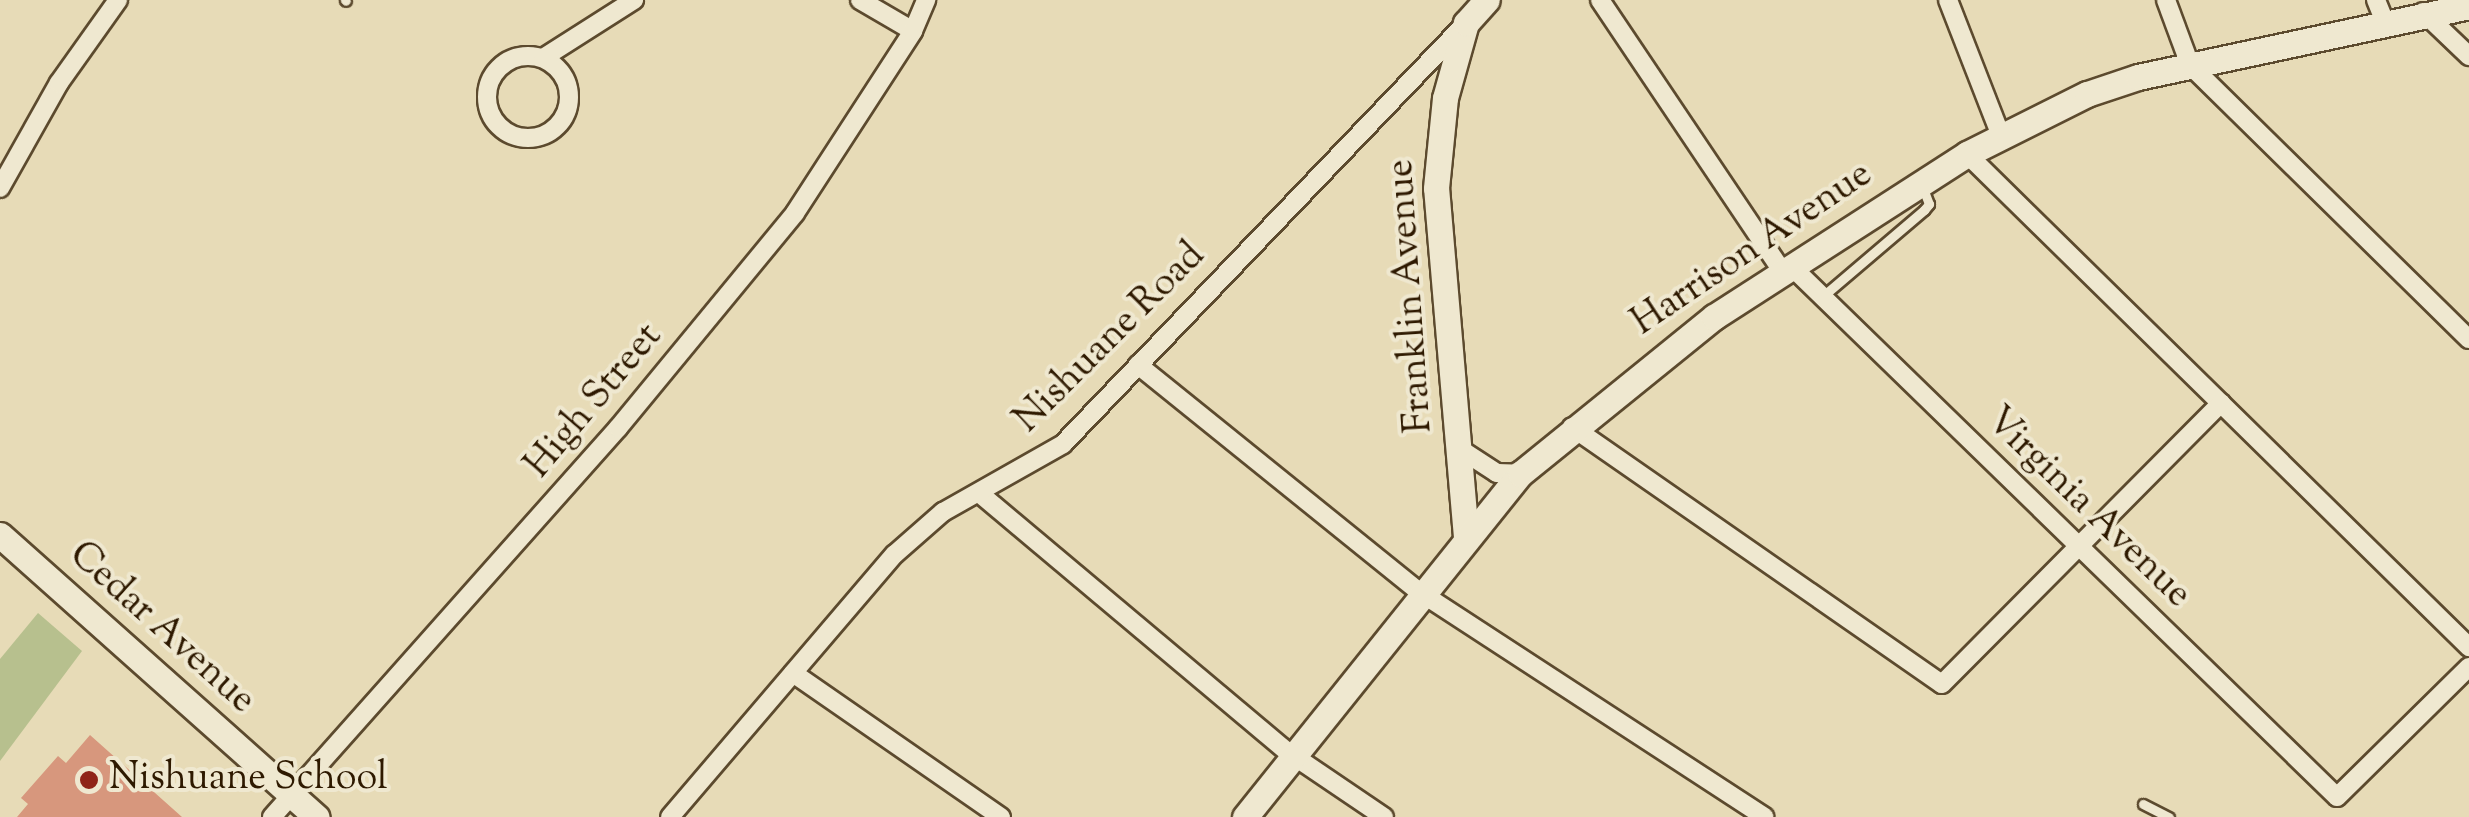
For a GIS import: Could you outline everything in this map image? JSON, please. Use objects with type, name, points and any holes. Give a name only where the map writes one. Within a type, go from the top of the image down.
[{"type":"street","points":[[0,188],[58,83],[118,0]]},
{"type":"street","points":[[543,58],[566,80],[563,118],[536,137],[510,134],[488,108],[488,83],[512,58],[543,58],[634,0]]},
{"type":"street","points":[[860,0],[913,31]]},
{"type":"street","name":"High Street","points":[[272,817],[618,428],[794,214],[913,31],[926,0]]},
{"type":"street","name":"Franklin Avenue","points":[[1466,538],[1436,188],[1445,98],[1466,23],[1486,0]]},
{"type":"street","name":"Virginia Avenue","points":[[1600,0],[1788,270],[1822,296],[2337,797],[2469,667]]},
{"type":"street","points":[[1948,0],[2002,136]]},
{"type":"street","points":[[2166,0],[2190,64],[2469,340]]},
{"type":"street","name":"Harrison Avenue","points":[[1246,817],[1421,593],[1520,474],[1572,426],[1657,358],[1788,270],[1967,154],[2087,94],[2380,10],[2424,12],[2469,6]]},
{"type":"street","points":[[2424,12],[2469,56]]},
{"type":"street","name":"Nishuane Road","points":[[670,817],[895,554],[943,512],[1063,444],[1466,23]]},
{"type":"street","points":[[1967,154],[2469,647]]},
{"type":"street","points":[[1138,365],[1421,593],[1764,817]]},
{"type":"street","points":[[1572,426],[1942,684],[2221,403]]},
{"type":"street","points":[[1460,449],[1497,474],[1520,474]]},
{"type":"street","points":[[979,493],[1293,756],[1384,817]]},
{"type":"street","name":"Cedar Avenue","points":[[0,536],[317,817]]},
{"type":"street","points":[[793,673],[1001,817]]},
{"type":"lane","points":[[1822,296],[1924,210],[1929,204],[1921,183]]},
{"type":"lane","points":[[2143,804],[2169,817]]},
{"type":"green space","points":[[38,613],[82,651],[0,761],[0,659]]},
{"type":"building","name":"Nishuane School","points":[[90,735],[182,817],[17,817],[28,804],[21,798],[58,756],[66,763]]},
{"type":"place","name":"Nishuane School","points":[[89,780]]}]
